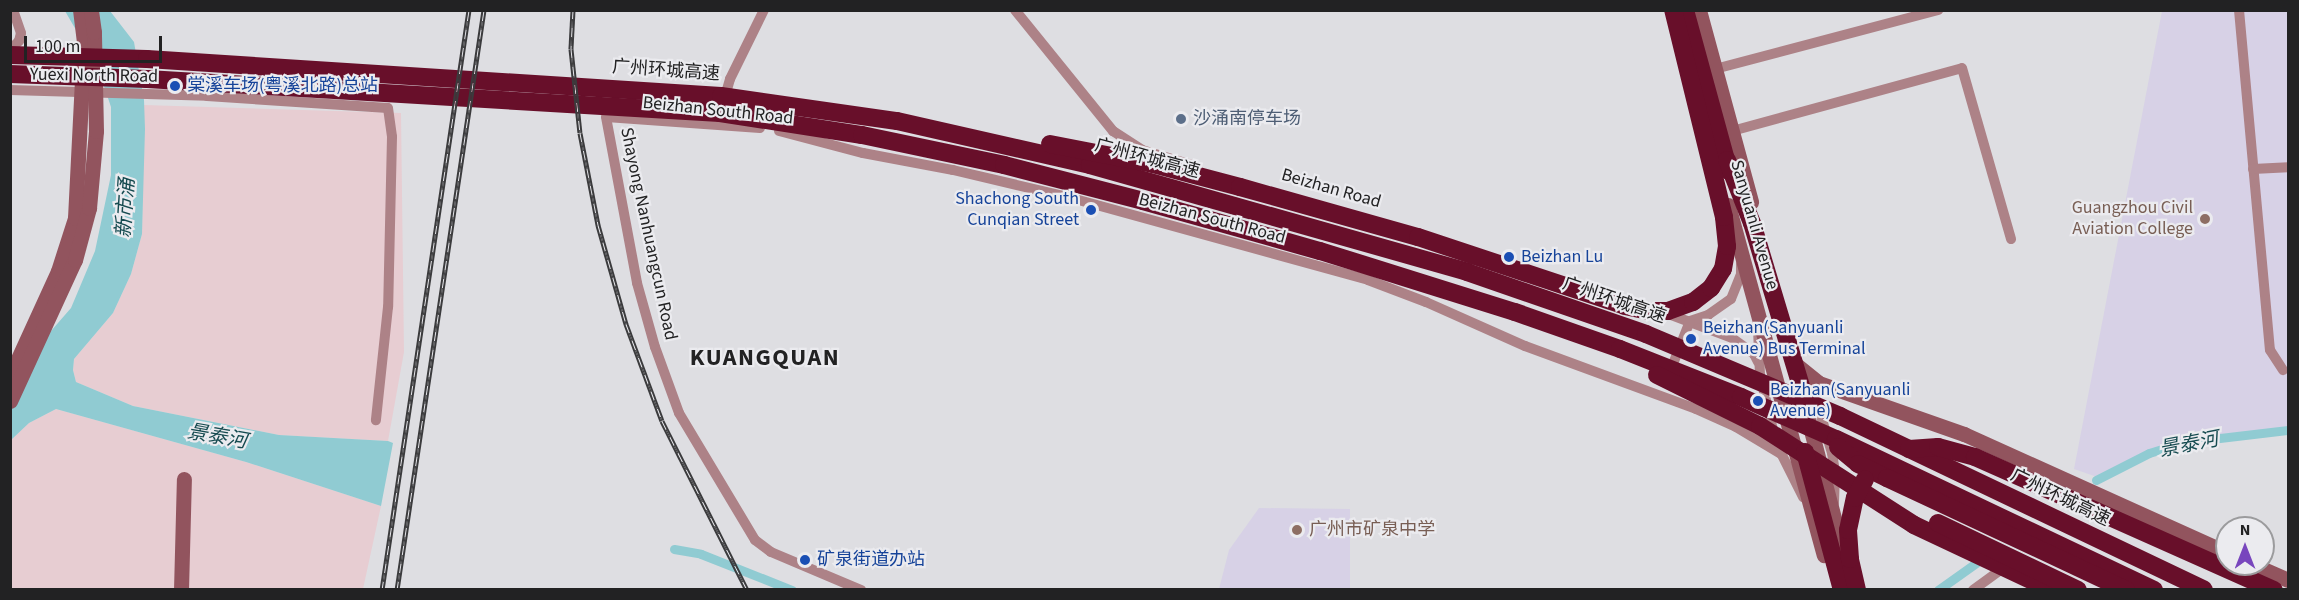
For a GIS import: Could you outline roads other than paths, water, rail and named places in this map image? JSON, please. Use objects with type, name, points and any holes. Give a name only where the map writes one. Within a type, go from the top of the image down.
[{"type":"highway","points":[[897,121],[1047,144],[1153,164],[1418,237],[1625,306],[1648,311],[1668,310],[1693,302],[1711,288],[1723,269],[1727,246],[1724,217],[1671,10]]},
{"type":"highway","points":[[1686,10],[1842,590]]},
{"type":"highway","name":"广州环城高速","points":[[10,55],[147,59],[710,95],[897,121],[1133,177],[1467,272],[1646,334],[1840,416],[2204,590]]},
{"type":"highway","points":[[10,74],[147,79],[720,113],[774,120],[957,154],[1084,185],[1309,248],[1515,312],[1620,349],[1741,397],[1836,439],[2154,590]]},
{"type":"highway","points":[[1727,160],[1762,252],[1802,394],[1815,420],[1832,442],[1858,464],[2126,590]]},
{"type":"highway","points":[[1515,312],[1760,426],[1914,525],[2052,590]]},
{"type":"highway","points":[[1840,416],[1991,470],[2245,590]]},
{"type":"highway","points":[[1855,590],[1848,530],[1852,505],[1861,484],[1875,468],[1893,456],[1914,448],[1938,447],[1975,457],[2274,590]]},
{"type":"highway","points":[[1869,496],[1920,515],[2078,590]]},
{"type":"main road","points":[[75,10],[75,82],[88,93]]},
{"type":"main road","points":[[10,401],[80,245],[92,188],[88,93],[80,10]]},
{"type":"main road","points":[[10,376],[58,271],[73,229],[88,93],[91,10]]},
{"type":"main road","name":"Sanyuanli Avenue","points":[[1671,10],[1741,249],[1834,590]]},
{"type":"main road","name":"Sanyuanli Avenue","points":[[1699,10],[1832,516],[1855,590]]},
{"type":"main road","points":[[1793,362],[1819,383],[1964,434],[2215,548]]},
{"type":"main road","points":[[181,590],[184,478]]},
{"type":"main road","points":[[2275,574],[2289,580]]},
{"type":"street","points":[[10,50],[19,41],[21,33],[13,10]]},
{"type":"street","points":[[718,124],[729,79],[764,10]]},
{"type":"street","name":"Beizhan Road","points":[[1015,10],[1113,131],[1142,150],[1461,244],[1690,321],[1732,338],[1754,354],[1758,362]]},
{"type":"street","points":[[1715,69],[1938,10]]},
{"type":"street","points":[[2239,10],[2270,350],[2283,370]]},
{"type":"street","points":[[1732,131],[1962,68],[2011,239]]},
{"type":"street","name":"Yuexi North Road","points":[[16,91],[176,95],[388,108],[392,137],[388,307],[376,420]]},
{"type":"street","name":"Beizhan South Road","points":[[606,117],[718,124],[785,132],[863,153],[998,180],[1312,264],[1399,291],[1525,346],[1660,395],[1736,427],[1781,454]]},
{"type":"street","name":"Shayong Nanhuangcun Road","points":[[606,117],[638,283],[654,347],[679,413],[754,540],[771,552],[861,590]]},
{"type":"street","points":[[2253,169],[2289,167]]},
{"type":"street","points":[[1660,395],[1690,321],[1708,315],[1731,298],[1741,274],[1741,249]]},
{"type":"street","points":[[1758,313],[1758,362],[1768,412],[1781,454],[1811,512]]},
{"type":"street","points":[[1973,590],[1998,572]]},
{"type":"water","name":"新市涌","points":[[65,11],[110,11],[134,42],[144,100],[145,129],[142,234],[131,274],[113,313],[74,359],[73,370],[76,382],[133,406],[279,435],[393,443],[381,506],[246,462],[56,409],[29,423],[11,440],[11,377],[71,308],[95,251],[111,175],[111,107],[98,68]]},
{"type":"waterway","name":"景泰河","points":[[2096,480],[2149,453],[2186,442],[2288,430]]},
{"type":"waterway","name":"景泰河","points":[[674,549],[701,554],[792,590]]},
{"type":"waterway","name":"景泰河","points":[[1938,590],[1976,563]]},
{"type":"railway","points":[[382,590],[469,10]]},
{"type":"railway","points":[[397,590],[484,10]]},
{"type":"railway","points":[[573,10],[571,49],[580,133],[598,225],[626,324],[662,421],[747,590]]},
{"type":"place","name":"棠溪车场(粤溪北路)总站","points":[[175,86]]},
{"type":"place","name":"沙涌南停车场","points":[[1181,119]]},
{"type":"place","name":"Shachong South Cunqian Street","points":[[1091,210]]},
{"type":"place","name":"Guangzhou Civil Aviation College","points":[[2205,219]]},
{"type":"place","name":"Beizhan Lu","points":[[1509,257]]},
{"type":"place","name":"Beizhan(Sanyuanli Avenue) Bus Terminal","points":[[1691,339]]},
{"type":"place","name":"Beizhan(Sanyuanli Avenue)","points":[[1758,401]]},
{"type":"place","name":"广州市矿泉中学","points":[[1297,530]]},
{"type":"place","name":"矿泉街道办站","points":[[805,560]]},
{"type":"district","name":"KUANGQUAN","points":[[765,358]]}]
